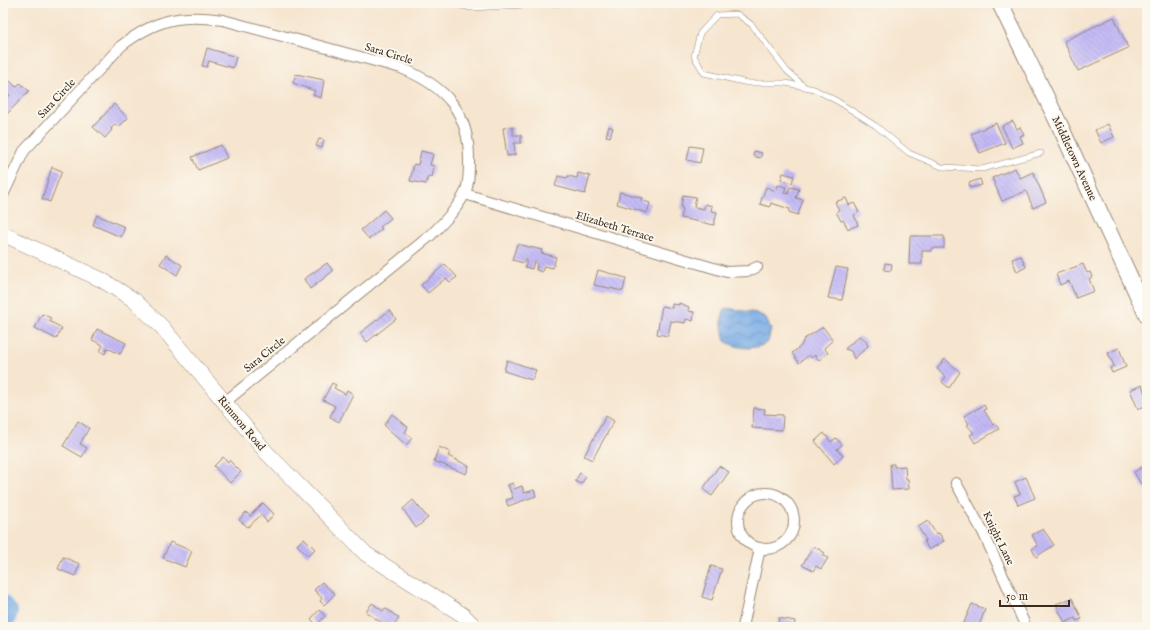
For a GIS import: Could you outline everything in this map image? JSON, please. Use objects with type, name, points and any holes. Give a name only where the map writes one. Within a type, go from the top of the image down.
[{"type":"main road","name":"Middletown Avenue","points":[[1000,3],[1062,128],[1147,315]]},
{"type":"street","name":"Sara Circle","points":[[3,195],[24,151],[121,46],[136,35],[155,25],[175,19],[198,17],[223,20],[401,68],[423,77],[440,89],[454,106],[465,128],[470,150],[470,175],[465,194],[449,217],[431,235],[224,402]]},
{"type":"street","name":"Elizabeth Terrace","points":[[465,194],[727,272],[749,271],[757,267]]},
{"type":"street","name":"Rimmon Road","points":[[3,234],[102,280],[134,300],[162,327],[266,452],[366,554],[463,615],[475,627]]},
{"type":"street","name":"Knight Lane","points":[[956,483],[986,539],[1026,627]]},
{"type":"street","points":[[763,494],[771,494],[780,498],[789,506],[793,517],[793,526],[789,537],[780,545],[772,548],[760,548],[751,545],[743,536],[739,527],[739,515],[743,507],[752,498],[763,494]]},
{"type":"street","points":[[743,627],[760,548]]},
{"type":"lane","points":[[450,3],[471,8],[563,3]]},
{"type":"lane","points":[[804,86],[787,71],[752,25],[737,14],[716,15],[700,33],[694,56],[704,73],[748,83],[786,83],[814,88],[876,126],[909,153],[942,167],[982,169],[1041,153]]},
{"type":"water","points":[[727,308],[756,313],[765,317],[771,329],[768,342],[758,347],[746,348],[735,346],[725,341],[722,328],[722,319],[724,311]]},
{"type":"building","points":[[1114,17],[1128,48],[1078,71],[1064,41]]},
{"type":"building","points":[[207,48],[236,57],[233,68],[209,61],[207,67],[202,66]]},
{"type":"building","points":[[296,74],[324,80],[321,98],[313,95],[315,91],[293,83]]},
{"type":"building","points":[[10,81],[16,87],[20,83],[29,91],[5,116],[3,114],[3,103],[10,95],[3,89]]},
{"type":"building","points":[[114,104],[128,118],[119,127],[115,124],[105,138],[93,127]]},
{"type":"building","points":[[1013,121],[1017,129],[1020,127],[1024,135],[1020,136],[1023,143],[1012,148],[1002,126]]},
{"type":"building","points":[[996,123],[1005,143],[980,153],[971,134]]},
{"type":"building","points":[[1108,124],[1114,137],[1101,143],[1095,130]]},
{"type":"building","points":[[609,126],[613,128],[610,137],[606,136]]},
{"type":"building","points":[[513,127],[513,135],[521,135],[521,143],[514,143],[515,155],[507,156],[503,128]]},
{"type":"building","points":[[319,139],[324,140],[322,148],[316,146]]},
{"type":"building","points":[[221,145],[227,158],[198,170],[192,157]]},
{"type":"building","points":[[690,146],[703,148],[700,163],[687,160]]},
{"type":"building","points":[[421,151],[433,154],[430,165],[434,166],[432,177],[428,176],[426,184],[410,181],[414,164],[418,165]]},
{"type":"building","points":[[754,151],[762,153],[760,158],[753,156]]},
{"type":"building","points":[[52,167],[62,171],[50,202],[42,199]]},
{"type":"building","points":[[1015,168],[1020,178],[1033,172],[1046,202],[1033,208],[1026,191],[1002,201],[992,178]]},
{"type":"building","points":[[578,173],[590,176],[585,194],[555,186],[558,176],[577,178]]},
{"type":"building","points":[[783,173],[794,176],[792,183],[781,180]]},
{"type":"building","points":[[980,179],[982,185],[970,188],[969,183]]},
{"type":"building","points":[[778,185],[786,187],[784,193],[788,194],[790,187],[799,189],[796,198],[803,200],[798,215],[789,212],[790,209],[771,203],[770,207],[760,204],[766,187],[776,191]]},
{"type":"building","points":[[620,192],[642,198],[641,200],[650,203],[647,213],[617,204]]},
{"type":"building","points":[[683,195],[696,197],[694,207],[704,209],[705,204],[712,206],[711,211],[717,212],[714,225],[681,218],[683,209],[681,208]]},
{"type":"building","points":[[846,198],[849,205],[854,203],[859,212],[854,215],[858,225],[848,229],[836,212],[839,210],[835,202]]},
{"type":"building","points":[[384,210],[391,218],[380,227],[382,229],[369,239],[361,230]]},
{"type":"building","points":[[97,215],[125,227],[121,237],[93,225]]},
{"type":"building","points":[[910,236],[944,236],[944,248],[932,248],[932,251],[922,251],[922,264],[909,264]]},
{"type":"building","points":[[517,244],[542,250],[541,253],[556,257],[553,268],[544,266],[542,272],[536,270],[536,262],[534,262],[532,269],[525,267],[527,260],[525,259],[524,263],[512,260]]},
{"type":"building","points":[[166,255],[182,265],[177,275],[160,264]]},
{"type":"building","points":[[1021,256],[1026,267],[1017,272],[1012,259]]},
{"type":"building","points":[[327,263],[333,271],[310,289],[304,279]]},
{"type":"building","points":[[885,263],[892,264],[891,271],[884,270]]},
{"type":"building","points":[[445,264],[457,277],[450,282],[446,278],[428,293],[421,285]]},
{"type":"building","points":[[1083,264],[1087,273],[1090,272],[1092,277],[1089,279],[1094,291],[1076,298],[1069,281],[1060,285],[1056,274]]},
{"type":"building","points":[[836,267],[848,269],[842,300],[828,298]]},
{"type":"building","points":[[598,270],[626,278],[623,291],[594,285]]},
{"type":"building","points":[[679,303],[689,307],[688,311],[694,312],[693,321],[686,319],[685,323],[671,321],[668,336],[657,334],[662,306],[672,308],[672,304],[679,305]]},
{"type":"building","points":[[390,310],[396,319],[367,342],[360,333]]},
{"type":"building","points":[[42,314],[51,318],[49,321],[62,328],[56,339],[35,328]]},
{"type":"building","points":[[823,327],[833,340],[824,348],[828,353],[819,360],[815,355],[811,358],[809,355],[799,363],[792,353],[801,346],[804,339]]},
{"type":"building","points":[[97,329],[126,343],[120,354],[107,348],[105,354],[100,351],[103,345],[92,340]]},
{"type":"building","points":[[859,336],[865,340],[868,346],[854,359],[851,351],[845,349]]},
{"type":"building","points":[[1119,348],[1126,367],[1112,373],[1110,368],[1114,366],[1108,353]]},
{"type":"building","points":[[945,359],[960,372],[949,388],[942,382],[946,377],[937,369]]},
{"type":"building","points":[[507,360],[536,370],[532,380],[504,371]]},
{"type":"building","points":[[332,383],[336,385],[334,388],[345,394],[347,390],[353,394],[339,422],[330,417],[335,406],[323,400]]},
{"type":"building","points":[[1142,385],[1147,399],[1147,405],[1138,409],[1130,390]]},
{"type":"building","points":[[984,405],[986,409],[984,410],[993,425],[995,424],[999,429],[975,443],[970,435],[974,433],[967,425],[969,424],[964,416]]},
{"type":"building","points":[[754,408],[765,409],[764,414],[783,415],[782,430],[752,428]]},
{"type":"building","points":[[392,414],[408,427],[405,432],[412,438],[406,445],[384,425]]},
{"type":"building","points":[[606,416],[614,421],[592,460],[584,456]]},
{"type":"building","points":[[78,421],[89,428],[80,444],[87,448],[82,457],[63,446]]},
{"type":"building","points":[[824,433],[831,442],[836,438],[842,445],[837,449],[843,456],[834,464],[815,441]]},
{"type":"building","points":[[439,447],[450,452],[448,456],[469,466],[466,474],[434,461]]},
{"type":"building","points":[[223,457],[228,462],[229,460],[241,472],[230,483],[214,466]]},
{"type":"building","points":[[890,464],[894,464],[894,467],[905,466],[906,479],[908,479],[909,489],[892,490]]},
{"type":"building","points":[[719,466],[729,472],[712,496],[703,489]]},
{"type":"building","points":[[1144,466],[1147,472],[1147,487],[1144,489],[1134,472]]},
{"type":"building","points":[[580,473],[586,477],[581,484],[575,481]]},
{"type":"building","points":[[1026,477],[1035,498],[1018,505],[1014,496],[1020,494],[1015,482]]},
{"type":"building","points":[[513,483],[514,489],[522,486],[524,493],[534,490],[536,496],[508,506],[506,500],[513,498],[508,485]]},
{"type":"building","points":[[413,500],[428,518],[416,528],[403,509]]},
{"type":"building","points":[[263,503],[274,514],[267,522],[261,515],[248,527],[239,520],[246,512],[250,516]]},
{"type":"building","points":[[928,521],[936,534],[939,533],[944,541],[929,550],[924,541],[926,540],[918,527]]},
{"type":"building","points":[[1043,529],[1054,545],[1036,557],[1032,549],[1038,546],[1032,535]]},
{"type":"building","points":[[304,538],[315,549],[308,556],[297,545]]},
{"type":"building","points":[[170,542],[192,551],[185,567],[163,558]]},
{"type":"building","points":[[814,546],[825,553],[823,555],[828,558],[821,569],[816,566],[813,571],[802,565]]},
{"type":"building","points":[[63,557],[80,564],[75,576],[58,569]]},
{"type":"building","points":[[711,566],[722,569],[712,600],[702,597]]},
{"type":"building","points":[[322,582],[335,594],[324,605],[320,601],[322,598],[314,590]]},
{"type":"building","points":[[1072,598],[1082,619],[1076,621],[1075,618],[1065,623],[1056,604]]},
{"type":"building","points":[[372,603],[383,611],[385,608],[399,618],[393,627],[388,627],[366,612]]},
{"type":"building","points":[[972,604],[985,609],[979,626],[982,627],[962,627]]},
{"type":"building","points":[[319,610],[325,616],[317,625],[311,619]]},
{"type":"building","points":[[779,618],[795,621],[794,627],[777,627]]},
{"type":"waterway","points":[[3,603],[10,611],[6,627]]}]
